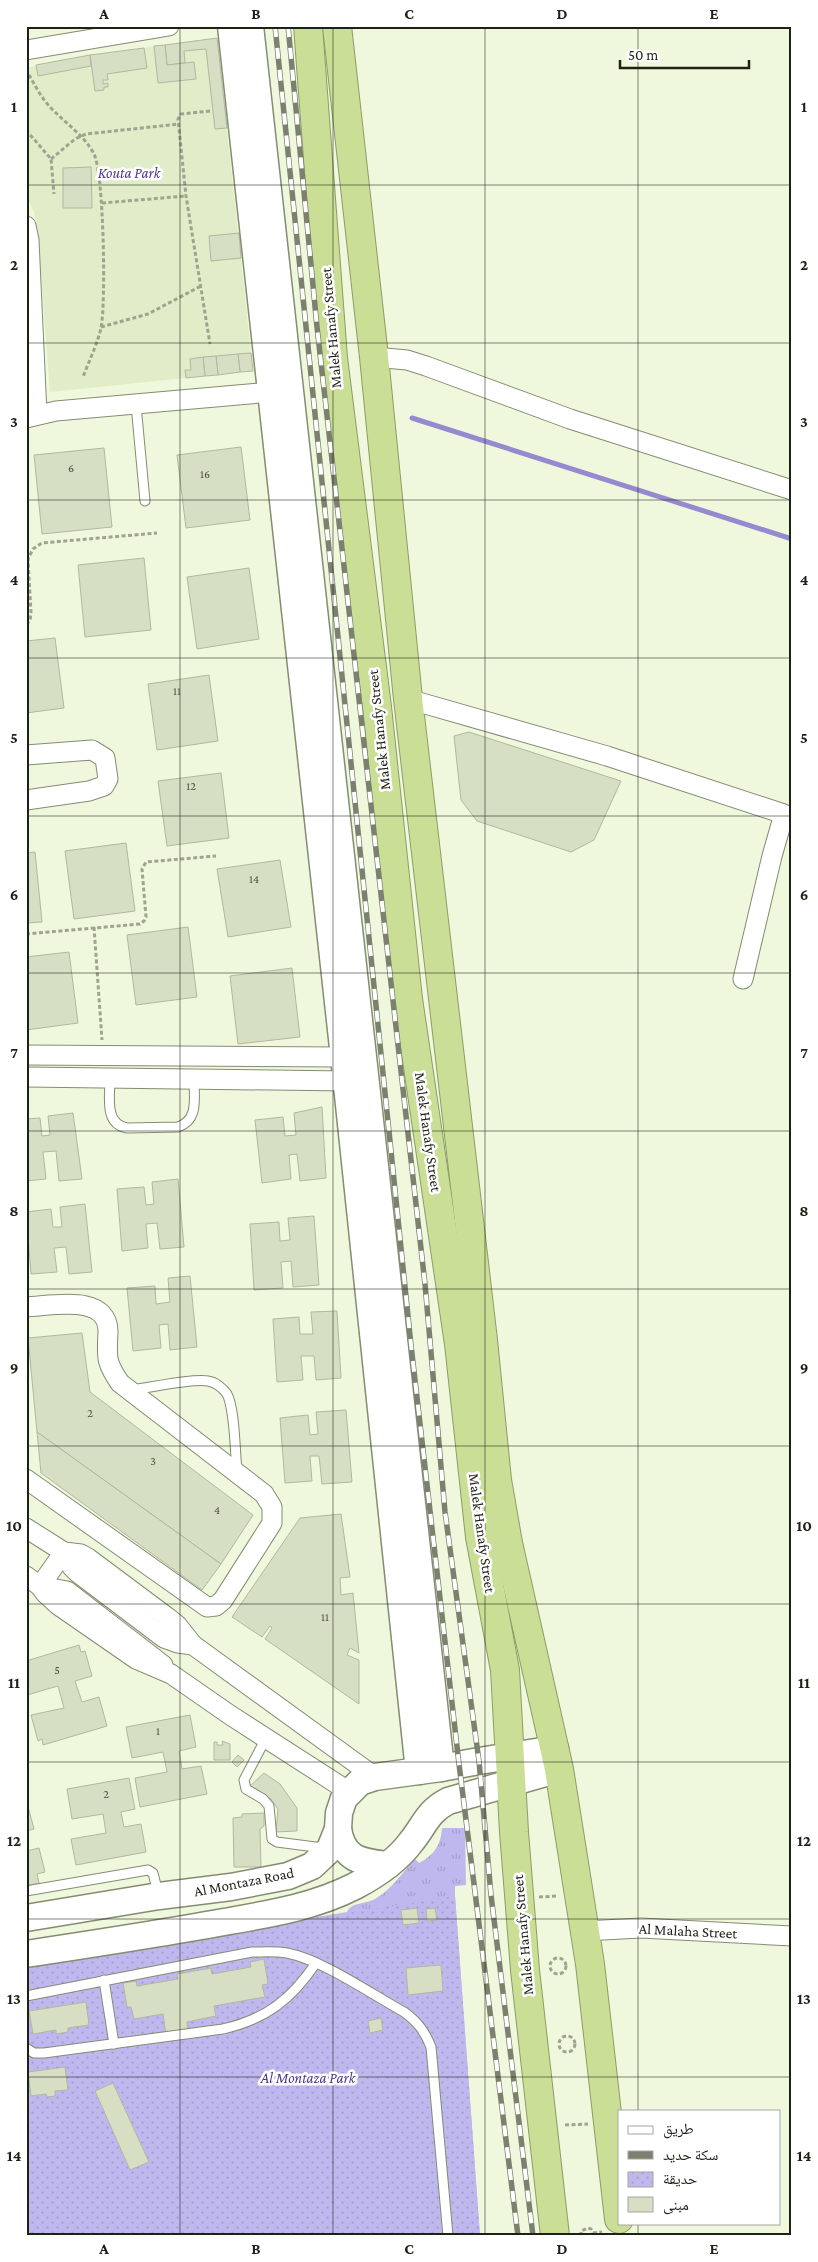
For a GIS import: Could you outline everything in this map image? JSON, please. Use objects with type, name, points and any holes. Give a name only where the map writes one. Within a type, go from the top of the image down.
[{"type":"highway","name":"Malek Hanafy Street","points":[[308,26],[333,358],[377,708],[408,999],[508,1543],[557,1759],[590,1964],[618,2209]]},
{"type":"highway","name":"Malek Hanafy Street","points":[[338,26],[374,357],[471,1342],[480,1537],[505,1670],[525,1970],[555,2236]]},
{"type":"street","points":[[26,50],[169,26]]},
{"type":"street","points":[[231,26],[345,1069],[430,1770]]},
{"type":"street","points":[[250,26],[430,1770]]},
{"type":"street","points":[[26,226],[29,240],[32,416],[136,404],[272,392]]},
{"type":"street","points":[[374,357],[407,360],[426,366],[570,419],[792,490]]},
{"type":"street","points":[[408,699],[607,756],[784,814],[772,856],[743,979]]},
{"type":"street","points":[[26,755],[92,750],[105,758],[108,779],[104,786],[89,791],[26,800]]},
{"type":"street","points":[[26,1054],[103,1055],[345,1069]]},
{"type":"street","points":[[26,1077],[194,1079],[345,1069]]},
{"type":"street","points":[[26,1308],[83,1305],[94,1307],[102,1313],[107,1323],[106,1351],[110,1369],[128,1390],[264,1494],[272,1507],[272,1523],[265,1537],[223,1600],[216,1606],[207,1607],[26,1479]]},
{"type":"street","points":[[26,1528],[64,1552],[72,1567],[78,1573],[164,1638],[178,1643],[193,1645],[374,1777]]},
{"type":"street","points":[[33,1581],[64,1552]]},
{"type":"street","points":[[33,1581],[67,1591],[153,1655],[171,1674],[348,1791]]},
{"type":"street","points":[[388,1865],[367,1863],[350,1855],[340,1839],[334,1839],[339,1813],[348,1791],[360,1782],[374,1777],[430,1770],[511,1768],[557,1759]]},
{"type":"street","points":[[26,1954],[153,1935],[311,1904],[355,1886],[388,1865],[412,1842],[425,1820],[439,1805],[511,1768]]},
{"type":"street","name":"Al Montaza Road","points":[[26,1918],[159,1896],[273,1880],[300,1872],[322,1858],[334,1839]]},
{"type":"street","points":[[300,1872],[311,1904]]},
{"type":"street","name":"Al Malaha Street","points":[[584,1931],[641,1928],[792,1936]]},
{"type":"lane","points":[[136,404],[145,501]]},
{"type":"lane","points":[[110,1078],[110,1114],[113,1121],[119,1126],[127,1128],[178,1127],[186,1125],[194,1113],[194,1079]]},
{"type":"lane","points":[[128,1390],[208,1381],[218,1385],[226,1393],[230,1404],[238,1474]]},
{"type":"lane","points":[[266,1738],[244,1780],[246,1789],[263,1799],[269,1806],[272,1839],[277,1842],[334,1839]]},
{"type":"lane","points":[[26,1891],[148,1870],[153,1873],[159,1896]]},
{"type":"lane","points":[[26,1996],[252,1952],[285,1952],[316,1962],[404,2012],[416,2021],[426,2033],[434,2062],[448,2236]]},
{"type":"lane","points":[[26,2048],[34,2053],[44,2053],[222,2029],[257,2018],[273,2010],[304,1980],[316,1962]]},
{"type":"lane","points":[[104,1980],[114,2044]]},
{"type":"path","points":[[26,69],[45,101],[80,136],[97,161],[102,203],[103,307],[101,327],[82,377]]},
{"type":"path","points":[[210,111],[180,114],[178,124],[186,196],[210,344]]},
{"type":"path","points":[[51,159],[80,136],[96,132],[178,124]]},
{"type":"path","points":[[26,130],[48,153],[51,159],[54,194]]},
{"type":"path","points":[[102,203],[186,196]]},
{"type":"path","points":[[101,327],[148,314],[200,286]]},
{"type":"path","points":[[26,624],[30,621],[31,613],[28,559],[33,549],[42,543],[157,533]]},
{"type":"path","points":[[26,934],[140,924],[144,922],[142,869],[146,862],[216,856]]},
{"type":"path","points":[[94,927],[103,1055]]},
{"type":"path","points":[[519,1900],[579,1894]]},
{"type":"path","points":[[555,1959],[560,1959],[566,1966],[562,1974],[557,1974],[551,1967],[555,1959]]},
{"type":"path","points":[[569,2036],[573,2039],[575,2044],[570,2051],[565,2052],[559,2045],[560,2040],[564,2037],[569,2036]]},
{"type":"path","points":[[544,2127],[609,2122]]},
{"type":"path","points":[[581,2236],[581,2231],[588,2228],[591,2230],[592,2236]]},
{"type":"shaded area","name":"Kouta Park","points":[[217,38],[253,371],[50,392],[38,236],[34,212],[26,195],[26,68],[90,55]]},
{"type":"green space","points":[[442,1828],[465,1828],[466,1885],[455,1886],[455,1896],[480,2236],[167,1941],[347,1912],[352,1906],[371,1901],[381,1895],[392,1886],[415,1859],[419,1863],[429,1857],[436,1849]]},
{"type":"green space","name":"Al Montaza Park","points":[[455,1896],[480,2236],[26,2236],[26,1964]]},
{"type":"building","points":[[217,38],[227,128],[215,129],[206,49],[184,51],[185,63],[167,65],[165,45]]},
{"type":"building","points":[[165,45],[167,65],[194,62],[196,79],[158,83],[154,46]]},
{"type":"building","points":[[144,48],[147,68],[107,74],[108,80],[103,80],[103,84],[108,83],[108,87],[104,87],[104,90],[95,91],[90,55]]},
{"type":"building","points":[[90,55],[91,66],[38,76],[36,65]]},
{"type":"building","points":[[91,167],[92,208],[63,208],[63,168]]},
{"type":"building","points":[[239,233],[241,258],[211,261],[209,236]]},
{"type":"building","points":[[251,353],[253,371],[240,372],[238,354]]},
{"type":"building","points":[[238,354],[240,372],[218,375],[216,356]]},
{"type":"building","points":[[216,356],[218,375],[205,376],[203,357]]},
{"type":"building","points":[[203,357],[205,376],[186,378],[185,370],[191,370],[190,359]]},
{"type":"building","points":[[241,447],[250,520],[186,528],[177,455]]},
{"type":"building","points":[[104,448],[112,527],[42,534],[34,455]]},
{"type":"building","points":[[144,558],[151,630],[85,637],[78,565]]},
{"type":"building","points":[[249,568],[259,639],[197,649],[187,577]]},
{"type":"building","points":[[55,638],[64,708],[26,713],[26,641]]},
{"type":"building","points":[[209,675],[218,741],[157,750],[148,684]]},
{"type":"building","points":[[469,732],[621,781],[594,840],[571,852],[477,821],[461,800],[454,736]]},
{"type":"building","points":[[221,773],[229,838],[167,846],[158,781]]},
{"type":"building","points":[[126,843],[135,911],[74,919],[65,851]]},
{"type":"building","points":[[35,852],[42,922],[26,923],[26,853]]},
{"type":"building","points":[[280,860],[291,927],[228,937],[217,869]]},
{"type":"building","points":[[188,927],[197,997],[136,1005],[127,935]]},
{"type":"building","points":[[69,952],[78,1023],[26,1030],[26,957]]},
{"type":"building","points":[[292,968],[300,1037],[238,1044],[230,976]]},
{"type":"building","points":[[322,1107],[326,1178],[300,1181],[297,1154],[289,1155],[291,1179],[262,1183],[255,1120],[283,1117],[285,1136],[296,1135],[294,1113]]},
{"type":"building","points":[[73,1113],[82,1179],[59,1181],[56,1151],[43,1152],[46,1179],[26,1181],[26,1119],[40,1118],[42,1136],[50,1135],[48,1116]]},
{"type":"building","points":[[178,1179],[184,1247],[160,1249],[157,1223],[146,1224],[148,1248],[122,1251],[117,1189],[144,1187],[146,1205],[154,1204],[152,1182]]},
{"type":"building","points":[[85,1204],[92,1272],[69,1274],[66,1247],[54,1248],[57,1272],[31,1274],[26,1212],[51,1209],[53,1227],[62,1227],[60,1207]]},
{"type":"building","points":[[314,1216],[319,1285],[293,1287],[291,1261],[281,1262],[283,1288],[254,1290],[250,1224],[279,1222],[280,1241],[290,1240],[288,1218]]},
{"type":"building","points":[[190,1276],[197,1347],[170,1350],[168,1324],[159,1325],[161,1348],[133,1351],[127,1288],[155,1286],[156,1304],[170,1302],[168,1278]]},
{"type":"building","points":[[337,1311],[341,1378],[316,1380],[314,1356],[301,1356],[303,1380],[277,1382],[273,1319],[299,1317],[300,1334],[313,1334],[311,1312]]},
{"type":"building","points":[[82,1333],[90,1392],[253,1515],[221,1564],[37,1432],[28,1338]]},
{"type":"building","points":[[346,1410],[352,1482],[322,1484],[319,1456],[310,1456],[312,1481],[285,1483],[280,1418],[308,1415],[310,1435],[318,1434],[316,1412]]},
{"type":"building","points":[[37,1432],[221,1564],[202,1590],[41,1473]]},
{"type":"building","points":[[341,1514],[350,1577],[340,1578],[341,1595],[353,1593],[359,1653],[350,1648],[347,1655],[359,1660],[359,1704],[265,1639],[272,1628],[270,1626],[262,1637],[232,1617],[300,1518]]},
{"type":"building","points":[[79,1645],[81,1652],[85,1651],[92,1676],[75,1681],[82,1702],[99,1697],[107,1726],[43,1745],[42,1739],[38,1741],[31,1715],[64,1708],[58,1686],[27,1695],[26,1661]]},
{"type":"building","points":[[190,1715],[196,1747],[179,1751],[182,1769],[201,1766],[207,1794],[140,1807],[135,1778],[167,1772],[163,1752],[132,1758],[126,1727]]},
{"type":"building","points":[[222,1741],[230,1744],[230,1760],[214,1760],[214,1742],[217,1742],[217,1745],[223,1745]]},
{"type":"building","points":[[238,1755],[244,1760],[237,1767],[232,1762]]},
{"type":"building","points":[[264,1773],[280,1784],[297,1808],[297,1831],[276,1832],[278,1809],[271,1799],[249,1787]]},
{"type":"building","points":[[129,1778],[135,1809],[121,1812],[124,1827],[141,1824],[146,1852],[76,1865],[71,1839],[106,1833],[103,1814],[72,1819],[67,1789]]},
{"type":"building","points":[[26,1799],[34,1829],[26,1831]]},
{"type":"building","points":[[264,1813],[264,1826],[260,1829],[261,1867],[234,1867],[233,1818],[242,1817],[242,1814]]},
{"type":"building","points":[[39,1848],[45,1872],[37,1874],[39,1883],[26,1886],[26,1851]]},
{"type":"building","points":[[417,1908],[419,1923],[403,1925],[401,1910]]},
{"type":"building","points":[[435,1908],[437,1920],[427,1921],[426,1909]]},
{"type":"building","points":[[264,1959],[268,1984],[262,1985],[265,1997],[214,2006],[216,2016],[187,2022],[188,2031],[166,2035],[163,2014],[134,2019],[131,2007],[127,2007],[123,1983],[136,1981],[137,1986],[178,1979],[177,1974],[211,1968],[212,1974],[251,1967],[250,1962]]},
{"type":"building","points":[[441,1965],[443,1991],[408,1995],[406,1968]]},
{"type":"building","points":[[86,2002],[89,2025],[68,2028],[68,2032],[56,2034],[56,2030],[33,2034],[29,2011]]},
{"type":"building","points":[[381,2018],[383,2030],[370,2033],[368,2021]]},
{"type":"building","points":[[65,2067],[68,2090],[55,2091],[55,2096],[47,2097],[46,2094],[31,2096],[28,2072]]},
{"type":"building","points":[[113,2083],[149,2162],[130,2170],[95,2091]]},
{"type":"waterway","points":[[412,418],[792,539]]},
{"type":"railway","points":[[275,26],[411,1345],[459,1764],[518,2236]]},
{"type":"railway","points":[[288,26],[317,327],[425,1284],[445,1512],[479,1761],[491,1895],[533,2236]]}]
